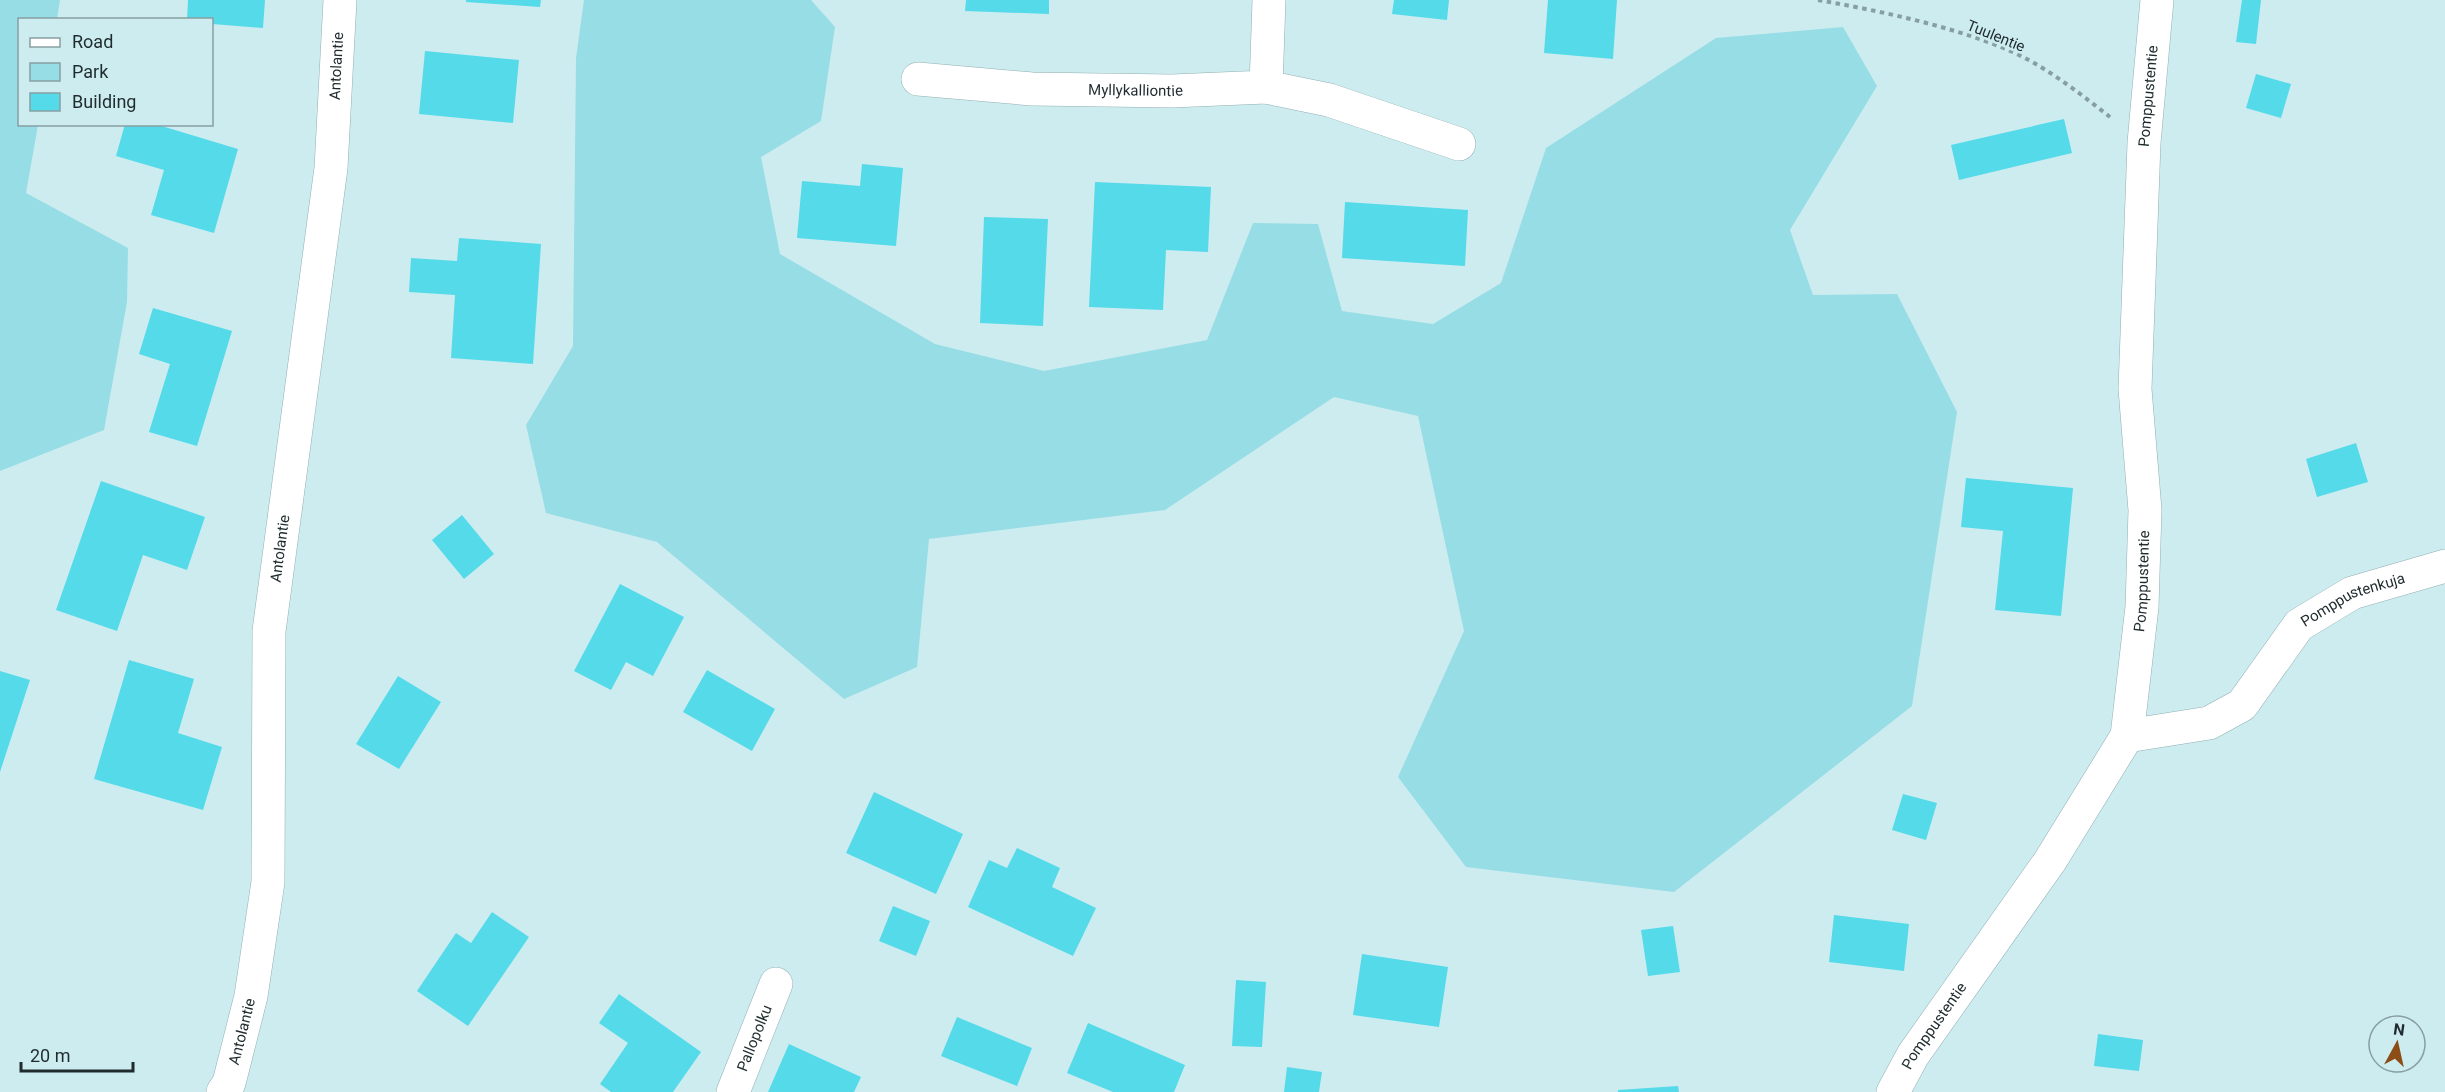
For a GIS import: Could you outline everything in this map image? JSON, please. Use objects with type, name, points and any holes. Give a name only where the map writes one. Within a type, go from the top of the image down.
[{"type":"street","name":"Antolantie","points":[[223,1092],[229,1083],[251,996],[268,882],[269,631],[331,168],[340,0]]},
{"type":"street","points":[[1266,87],[1269,0]]},
{"type":"street","name":"Pomppustentie","points":[[1893,1092],[1913,1055],[2050,861],[2127,736],[2142,607],[2145,510],[2135,389],[2144,144],[2157,0]]},
{"type":"street","name":"Myllykalliontie","points":[[918,79],[1044,90],[1172,91],[1266,87],[1329,100],[1459,144]]},
{"type":"street","name":"Pomppustenkuja","points":[[2127,736],[2209,723],[2242,705],[2299,625],[2352,593],[2445,566]]},
{"type":"street","name":"Pallopolku","points":[[733,1092],[776,984]]},
{"type":"path","name":"Tuulentie","points":[[1818,0],[1881,11],[2006,49],[2068,84],[2144,144]]},
{"type":"green space","points":[[0,0],[60,0],[57,18],[18,18],[18,126],[38,126],[26,193],[128,248],[127,302],[104,430],[0,471]]},
{"type":"green space","points":[[584,0],[811,0],[835,27],[821,121],[761,157],[780,254],[935,344],[1044,371],[1207,340],[1253,223],[1318,224],[1342,311],[1433,324],[1501,283],[1546,148],[1716,38],[1843,27],[1877,86],[1790,230],[1813,295],[1897,294],[1957,412],[1912,706],[1674,892],[1466,867],[1398,777],[1464,631],[1418,416],[1334,397],[1165,510],[929,539],[917,667],[844,699],[657,542],[546,513],[526,425],[573,346],[576,58]]},
{"type":"building","points":[[188,0],[265,0],[263,28],[213,24],[213,18],[187,18]]},
{"type":"building","points":[[466,0],[541,0],[540,7],[466,2]]},
{"type":"building","points":[[966,0],[1049,0],[1049,14],[965,11]]},
{"type":"building","points":[[1394,0],[1449,0],[1447,20],[1392,14]]},
{"type":"building","points":[[1548,0],[1617,0],[1613,59],[1544,53]]},
{"type":"building","points":[[2242,0],[2261,0],[2256,44],[2236,42]]},
{"type":"building","points":[[425,51],[519,60],[513,123],[419,114]]},
{"type":"building","points":[[2256,74],[2291,84],[2281,118],[2246,108]]},
{"type":"building","points":[[2064,119],[2072,153],[1959,180],[1951,145]]},
{"type":"building","points":[[124,126],[162,126],[238,149],[214,233],[151,215],[164,170],[116,156]]},
{"type":"building","points":[[862,164],[903,168],[896,246],[797,238],[802,181],[860,186]]},
{"type":"building","points":[[1095,182],[1211,187],[1208,252],[1166,250],[1163,310],[1089,307]]},
{"type":"building","points":[[1345,202],[1468,210],[1465,266],[1342,258]]},
{"type":"building","points":[[984,217],[1048,219],[1043,326],[980,323]]},
{"type":"building","points":[[459,238],[541,244],[533,364],[451,358],[455,295],[409,292],[411,258],[457,261]]},
{"type":"building","points":[[153,308],[232,331],[197,446],[149,432],[170,364],[139,354]]},
{"type":"building","points":[[2356,443],[2368,482],[2317,497],[2306,459]]},
{"type":"building","points":[[1966,478],[2073,488],[2061,616],[1995,610],[2003,531],[1961,527]]},
{"type":"building","points":[[101,481],[205,517],[187,570],[143,555],[117,631],[56,610]]},
{"type":"building","points":[[462,515],[494,554],[464,579],[432,540]]},
{"type":"building","points":[[620,584],[684,617],[653,676],[626,662],[611,690],[574,671]]},
{"type":"building","points":[[129,660],[194,679],[178,733],[222,747],[203,810],[94,779]]},
{"type":"building","points":[[707,670],[775,709],[752,751],[683,712]]},
{"type":"building","points":[[0,671],[30,680],[0,772]]},
{"type":"building","points":[[398,676],[441,702],[399,769],[356,744]]},
{"type":"building","points":[[874,792],[963,834],[936,894],[846,853]]},
{"type":"building","points":[[1903,794],[1937,803],[1926,840],[1892,830]]},
{"type":"building","points":[[1017,848],[1060,868],[1052,887],[1096,908],[1073,956],[968,907],[989,860],[1007,868]]},
{"type":"building","points":[[893,906],[930,921],[916,956],[879,941]]},
{"type":"building","points":[[492,912],[529,937],[468,1026],[417,991],[456,933],[471,943]]},
{"type":"building","points":[[1834,915],[1909,924],[1904,971],[1829,962]]},
{"type":"building","points":[[1673,926],[1680,972],[1648,976],[1641,930]]},
{"type":"building","points":[[1362,954],[1448,967],[1439,1027],[1353,1015]]},
{"type":"building","points":[[1236,980],[1266,982],[1262,1047],[1232,1046]]},
{"type":"building","points":[[619,994],[701,1052],[673,1092],[611,1092],[600,1084],[628,1043],[599,1023]]},
{"type":"building","points":[[957,1017],[1032,1048],[1017,1086],[941,1056]]},
{"type":"building","points":[[1088,1023],[1185,1065],[1174,1092],[1113,1092],[1067,1073]]},
{"type":"building","points":[[2098,1034],[2143,1040],[2139,1071],[2094,1066]]},
{"type":"building","points":[[789,1044],[861,1077],[854,1092],[768,1092]]},
{"type":"building","points":[[1287,1067],[1322,1072],[1319,1092],[1284,1092]]},
{"type":"building","points":[[1678,1086],[1679,1092],[1618,1092],[1618,1090]]}]
